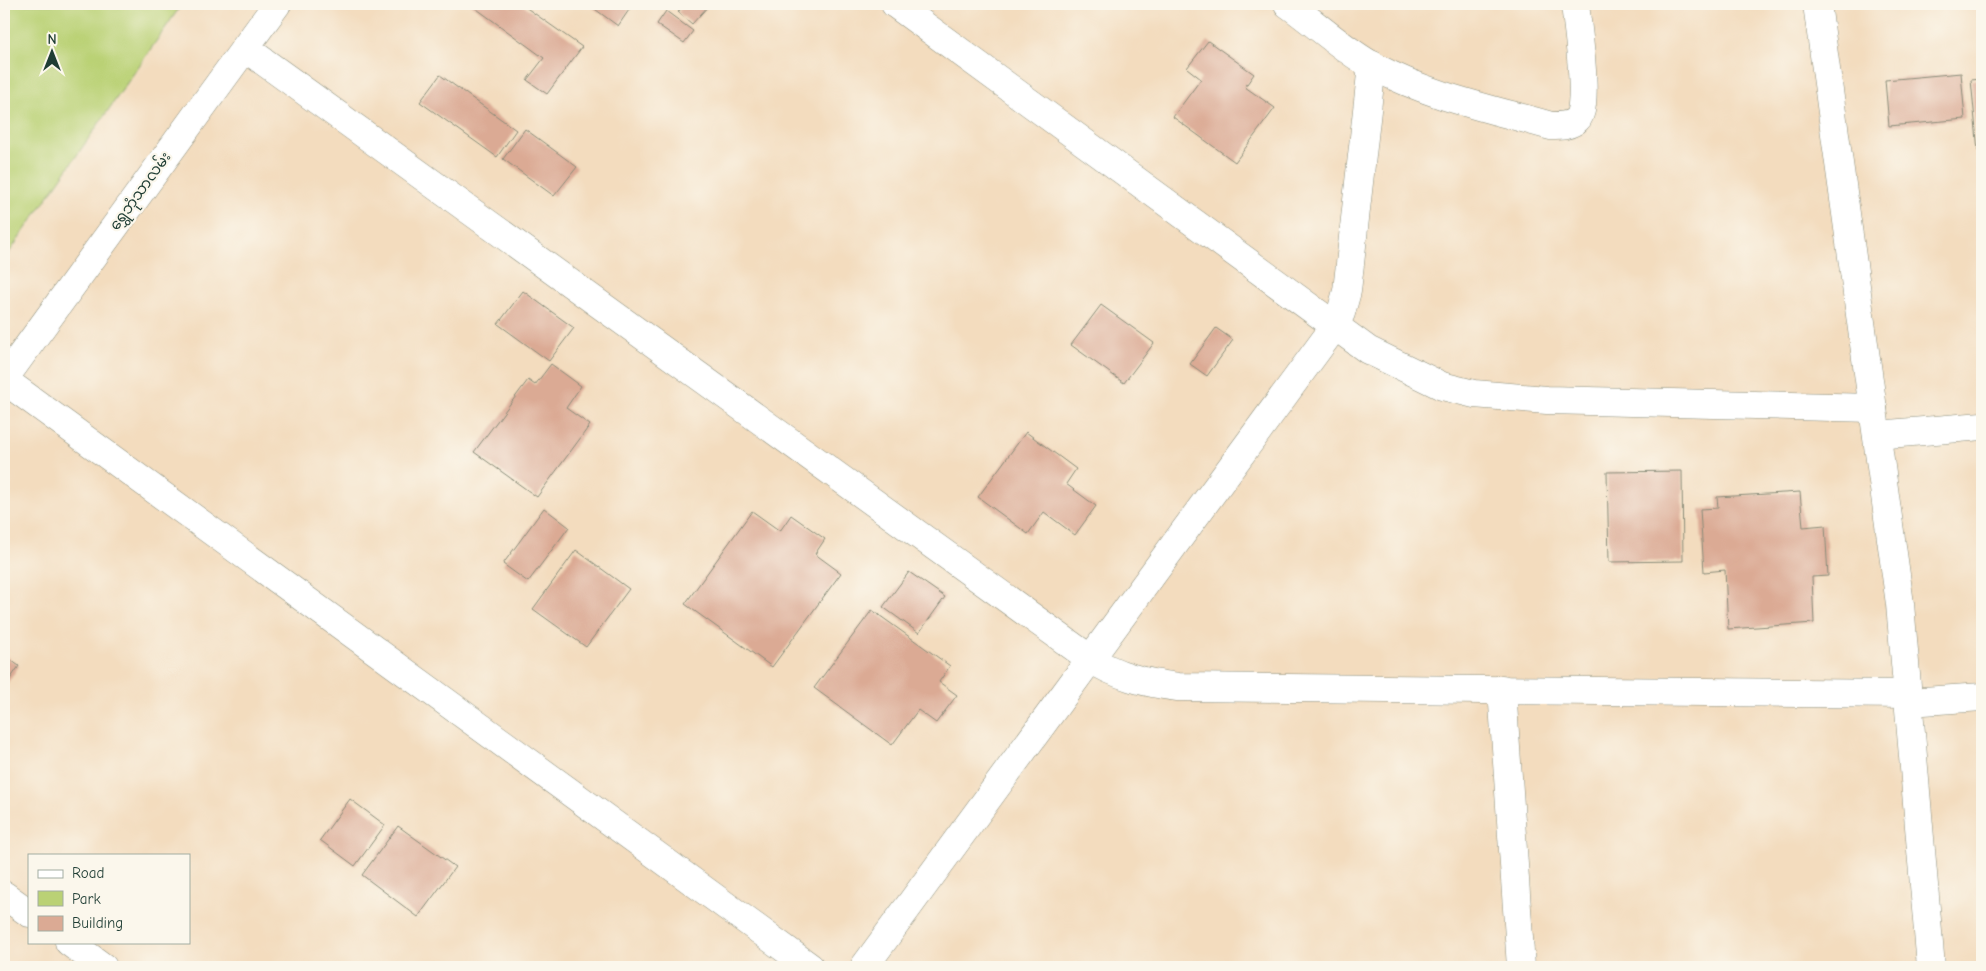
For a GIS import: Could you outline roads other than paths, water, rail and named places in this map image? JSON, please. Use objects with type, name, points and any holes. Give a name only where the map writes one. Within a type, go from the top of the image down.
[{"type":"street","name":"ရွှေဘုံသာလမ်း","points":[[4,380],[277,4]]},
{"type":"street","points":[[895,4],[1368,350],[1442,386],[1474,394],[1547,400],[1873,408]]},
{"type":"street","points":[[1288,4],[1372,65],[1435,93],[1551,126],[1566,125],[1578,119],[1582,109],[1584,92],[1575,4]]},
{"type":"street","points":[[1818,4],[1900,604],[1931,967]]},
{"type":"street","points":[[244,48],[1089,658],[1120,674],[1146,683],[1178,687],[1502,690],[1908,698],[1982,697]]},
{"type":"street","points":[[864,967],[1334,326],[1341,313],[1347,291],[1372,65]]},
{"type":"street","points":[[4,380],[810,967]]},
{"type":"street","points":[[1877,435],[1982,426]]},
{"type":"street","points":[[1502,690],[1521,967]]},
{"type":"street","points":[[4,895],[28,912]]},
{"type":"street","points":[[72,944],[103,967]]}]
